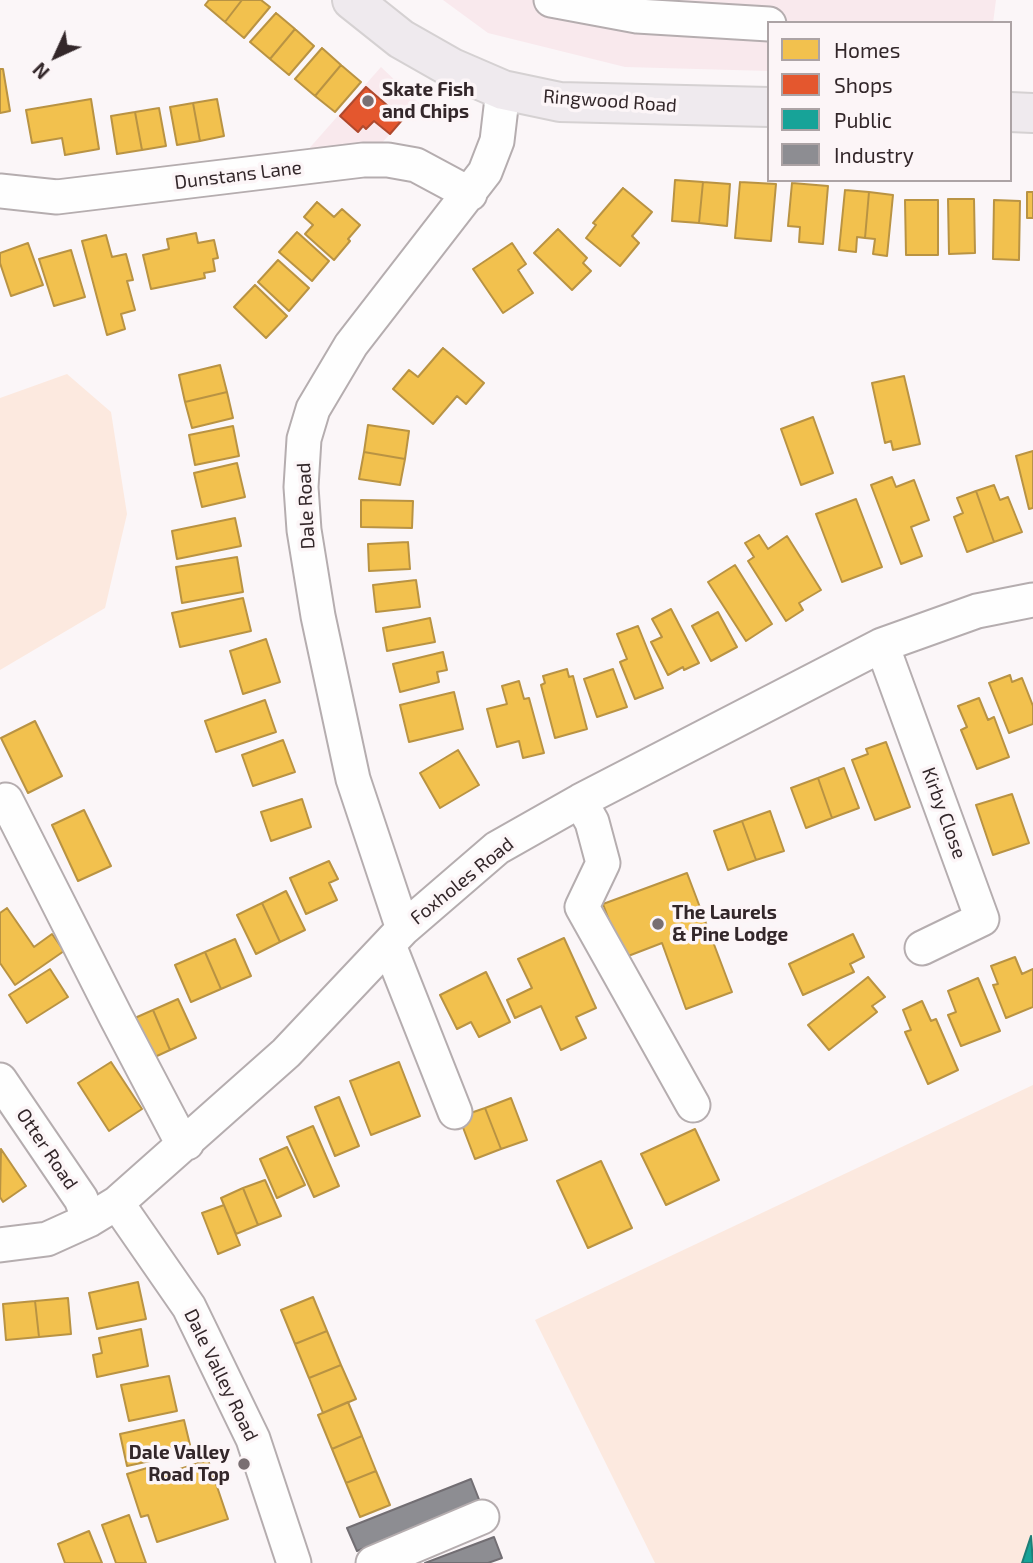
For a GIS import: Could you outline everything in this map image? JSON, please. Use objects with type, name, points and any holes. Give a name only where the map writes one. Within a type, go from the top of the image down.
[{"type":"main road","name":"Ringwood Road","points":[[352,0],[401,39],[452,68],[503,90],[560,102],[767,107]]},
{"type":"main road","points":[[1012,112],[1033,113]]},
{"type":"street","points":[[551,0],[637,16],[767,24]]},
{"type":"street","name":"Dale Road","points":[[455,1112],[396,937],[353,779],[318,616],[304,530],[301,487],[304,439],[313,409],[351,345],[485,172],[497,141],[503,90]]},
{"type":"street","name":"Dunstans Lane","points":[[0,191],[57,197],[363,160],[388,160],[416,165],[470,194]]},
{"type":"street","name":"Foxholes Road","points":[[0,1245],[47,1238],[89,1220],[117,1203],[286,1053],[396,937],[497,848],[882,645],[977,611],[1033,600]]},
{"type":"street","name":"Kirby Close","points":[[882,645],[982,919],[922,948]]},
{"type":"street","points":[[6,800],[177,1133],[187,1143]]},
{"type":"street","points":[[580,802],[592,822],[603,863],[582,907],[692,1105]]},
{"type":"street","name":"Otter Road","points":[[0,1080],[81,1199],[89,1220]]},
{"type":"street","name":"Dale Valley Road","points":[[117,1203],[195,1319],[253,1439],[294,1563]]},
{"type":"street","points":[[373,1563],[482,1517]]},
{"type":"shaded area","points":[[443,0],[996,0],[993,21],[767,21],[767,71],[625,67],[488,33]]},
{"type":"shaded area","points":[[381,67],[419,103],[379,146],[306,152]]},
{"type":"shaded area","points":[[67,374],[111,412],[127,514],[105,608],[0,670],[0,398]]},
{"type":"shaded area","points":[[1033,1085],[1033,1563],[655,1563],[535,1320]]},
{"type":"building: Homes","points":[[209,0],[242,0],[225,22],[205,5]]},
{"type":"building: Homes","points":[[242,0],[261,0],[270,7],[244,38],[225,22]]},
{"type":"building: Homes","points":[[276,13],[295,29],[270,59],[250,42]]},
{"type":"building: Homes","points":[[295,29],[314,46],[289,75],[270,59]]},
{"type":"building: Homes","points":[[322,48],[341,65],[315,96],[295,79]]},
{"type":"building: Homes","points":[[341,65],[361,82],[335,112],[315,96]]},
{"type":"building: Homes","points":[[0,69],[3,69],[10,111],[0,113]]},
{"type":"building: Homes","points":[[91,99],[99,149],[65,155],[62,138],[32,143],[26,110]]},
{"type":"building: Homes","points":[[217,99],[224,136],[200,141],[193,103]]},
{"type":"building: Homes","points":[[193,103],[200,141],[177,145],[170,107]]},
{"type":"building: Homes","points":[[159,108],[166,146],[142,150],[135,112]]},
{"type":"building: Homes","points":[[135,112],[142,150],[117,154],[111,116]]},
{"type":"building: Homes","points":[[675,180],[703,182],[699,223],[672,221]]},
{"type":"building: Homes","points":[[703,182],[730,184],[727,226],[699,223]]},
{"type":"building: Homes","points":[[740,182],[776,184],[771,241],[735,238]]},
{"type":"building: Homes","points":[[792,183],[828,186],[823,244],[799,242],[800,227],[788,226]]},
{"type":"building: Homes","points":[[623,188],[652,212],[632,236],[639,243],[620,266],[586,238],[596,225],[593,223]]},
{"type":"building: Homes","points":[[845,190],[869,192],[865,238],[857,237],[856,252],[839,250]]},
{"type":"building: Homes","points":[[869,192],[893,195],[887,256],[873,254],[875,239],[865,238]]},
{"type":"building: Homes","points":[[1027,192],[1033,192],[1033,218],[1027,218]]},
{"type":"building: Homes","points":[[948,199],[974,199],[975,253],[949,254]]},
{"type":"building: Homes","points":[[905,200],[938,200],[938,255],[906,255]]},
{"type":"building: Homes","points":[[994,200],[1020,201],[1019,260],[993,259]]},
{"type":"building: Homes","points":[[317,202],[334,217],[342,209],[360,225],[334,260],[305,234],[313,225],[304,217]]},
{"type":"building: Homes","points":[[558,229],[587,258],[583,263],[591,271],[572,290],[534,253]]},
{"type":"building: Homes","points":[[297,232],[329,261],[312,281],[279,252]]},
{"type":"building: Homes","points":[[196,233],[198,243],[214,240],[218,258],[213,259],[215,271],[204,273],[205,278],[151,289],[143,255],[169,249],[167,239]]},
{"type":"building: Homes","points":[[106,235],[112,257],[126,254],[133,280],[127,281],[135,310],[121,314],[125,329],[107,335],[82,241]]},
{"type":"building: Homes","points":[[28,243],[43,285],[11,296],[0,263],[0,253]]},
{"type":"building: Homes","points":[[512,243],[526,264],[518,270],[533,293],[503,313],[473,269]]},
{"type":"building: Homes","points":[[71,250],[85,297],[54,306],[39,259]]},
{"type":"building: Homes","points":[[278,260],[309,288],[289,311],[258,282]]},
{"type":"building: Homes","points":[[255,285],[287,316],[266,338],[234,307]]},
{"type":"building: Homes","points":[[443,348],[484,383],[466,404],[457,396],[433,424],[393,389],[409,370],[418,377]]},
{"type":"building: Homes","points":[[220,365],[227,392],[185,402],[179,375]]},
{"type":"building: Homes","points":[[904,376],[920,444],[893,450],[891,441],[885,443],[872,383]]},
{"type":"building: Homes","points":[[227,392],[233,418],[192,428],[185,402]]},
{"type":"building: Homes","points":[[813,417],[833,473],[801,485],[781,429]]},
{"type":"building: Homes","points":[[368,425],[409,431],[405,459],[364,452]]},
{"type":"building: Homes","points":[[233,426],[239,456],[195,465],[189,435]]},
{"type":"building: Homes","points":[[1033,451],[1033,508],[1029,509],[1016,456]]},
{"type":"building: Homes","points":[[364,452],[405,459],[400,485],[359,479]]},
{"type":"building: Homes","points":[[237,463],[245,497],[202,507],[194,473]]},
{"type":"building: Homes","points":[[892,477],[896,487],[914,480],[929,520],[911,527],[922,556],[901,564],[871,485]]},
{"type":"building: Homes","points":[[994,485],[1000,500],[1008,497],[1022,532],[994,542],[976,491]]},
{"type":"building: Homes","points":[[976,491],[994,542],[967,552],[954,517],[963,513],[957,498]]},
{"type":"building: Homes","points":[[856,499],[882,567],[842,582],[816,514]]},
{"type":"building: Homes","points":[[361,500],[413,501],[412,528],[361,527]]},
{"type":"building: Homes","points":[[235,518],[241,546],[177,559],[172,531]]},
{"type":"building: Homes","points":[[759,535],[768,549],[787,536],[821,590],[799,603],[803,610],[786,621],[748,561],[754,557],[745,543]]},
{"type":"building: Homes","points":[[408,542],[410,569],[369,571],[368,544]]},
{"type":"building: Homes","points":[[237,557],[243,592],[182,603],[176,567]]},
{"type":"building: Homes","points":[[735,565],[772,624],[746,641],[708,582]]},
{"type":"building: Homes","points":[[416,580],[420,607],[376,612],[373,585]]},
{"type":"building: Homes","points":[[243,598],[251,631],[180,647],[172,613]]},
{"type":"building: Homes","points":[[671,609],[699,663],[668,675],[651,642],[662,637],[652,619]]},
{"type":"building: Homes","points":[[718,612],[737,647],[711,661],[692,626]]},
{"type":"building: Homes","points":[[430,618],[435,642],[387,651],[383,628]]},
{"type":"building: Homes","points":[[638,626],[663,688],[635,699],[620,662],[627,659],[617,634]]},
{"type":"building: Homes","points":[[266,639],[280,682],[243,694],[230,651]]},
{"type":"building: Homes","points":[[443,652],[447,670],[437,672],[439,682],[400,692],[393,664]]},
{"type":"building: Homes","points":[[567,669],[569,677],[573,676],[587,729],[555,738],[541,685],[545,683],[543,676]]},
{"type":"building: Homes","points":[[613,669],[627,707],[597,717],[584,679]]},
{"type":"building: Homes","points":[[1010,675],[1012,682],[1022,678],[1033,706],[1033,724],[1009,733],[989,683]]},
{"type":"building: Homes","points":[[519,681],[524,699],[529,698],[544,753],[523,758],[519,741],[497,747],[487,709],[507,704],[502,686]]},
{"type":"building: Homes","points":[[454,692],[463,729],[409,742],[400,705]]},
{"type":"building: Homes","points":[[979,698],[988,720],[994,717],[1009,757],[977,769],[961,730],[967,727],[958,706]]},
{"type":"building: Homes","points":[[265,700],[276,732],[216,752],[205,721]]},
{"type":"building: Homes","points":[[35,721],[62,776],[28,793],[1,738]]},
{"type":"building: Homes","points":[[283,740],[295,772],[253,786],[242,755]]},
{"type":"building: Homes","points":[[886,742],[910,807],[875,820],[852,760],[868,754],[866,749]]},
{"type":"building: Homes","points":[[458,750],[479,785],[440,808],[420,773]]},
{"type":"building: Homes","points":[[844,768],[859,808],[832,818],[818,778]]},
{"type":"building: Homes","points":[[818,778],[832,818],[806,828],[791,788]]},
{"type":"building: Homes","points":[[1012,794],[1029,843],[993,855],[976,805]]},
{"type":"building: Homes","points":[[302,799],[311,827],[271,841],[261,812]]},
{"type":"building: Homes","points":[[84,810],[111,866],[78,881],[52,825]]},
{"type":"building: Homes","points":[[770,811],[784,851],[756,860],[742,821]]},
{"type":"building: Homes","points":[[742,821],[756,860],[728,870],[714,831]]},
{"type":"building: Homes","points":[[329,861],[338,879],[329,883],[337,900],[306,914],[290,878]]},
{"type":"building: Homes","name":"The Laurels & Pine Lodge","points":[[687,873],[732,992],[686,1009],[662,943],[623,958],[603,904]]},
{"type":"building: Homes","points":[[286,891],[305,930],[280,942],[262,903]]},
{"type":"building: Homes","points":[[262,903],[280,942],[256,954],[237,915]]},
{"type":"building: Homes","points":[[7,908],[34,947],[52,934],[64,951],[15,985],[0,963],[0,913]]},
{"type":"building: Homes","points":[[853,934],[864,957],[850,964],[854,972],[803,995],[789,964]]},
{"type":"building: Homes","points":[[564,938],[596,1008],[576,1017],[586,1038],[561,1050],[541,1006],[515,1018],[507,1000],[532,988],[518,959]]},
{"type":"building: Homes","points":[[235,939],[251,976],[221,989],[205,952]]},
{"type":"building: Homes","points":[[205,952],[221,989],[191,1002],[175,965]]},
{"type":"building: Homes","points":[[1015,957],[1022,974],[1033,969],[1033,1007],[1006,1018],[993,985],[998,984],[991,966]]},
{"type":"building: Homes","points":[[50,969],[68,997],[27,1023],[9,995]]},
{"type":"building: Homes","points":[[486,972],[510,1022],[479,1037],[471,1022],[457,1029],[440,995]]},
{"type":"building: Homes","points":[[868,977],[885,997],[872,1006],[877,1012],[829,1050],[808,1025]]},
{"type":"building: Homes","points":[[978,978],[1000,1031],[961,1046],[948,1015],[956,1012],[948,991]]},
{"type":"building: Homes","points":[[178,999],[196,1038],[170,1050],[153,1010]]},
{"type":"building: Homes","points":[[922,1001],[931,1021],[936,1019],[958,1070],[928,1084],[905,1032],[911,1030],[903,1010]]},
{"type":"building: Homes","points":[[153,1010],[170,1050],[146,1061],[128,1021]]},
{"type":"building: Homes","points":[[111,1062],[142,1109],[109,1131],[78,1083]]},
{"type":"building: Homes","points":[[399,1062],[420,1116],[371,1135],[350,1081]]},
{"type":"building: Homes","points":[[339,1097],[359,1146],[335,1156],[315,1107]]},
{"type":"building: Homes","points":[[511,1098],[527,1140],[501,1149],[485,1108]]},
{"type":"building: Homes","points":[[485,1108],[501,1149],[475,1159],[459,1117]]},
{"type":"building: Homes","points":[[313,1126],[339,1186],[314,1197],[287,1137]]},
{"type":"building: Homes","points":[[695,1129],[719,1180],[666,1205],[641,1154]]},
{"type":"building: Homes","points":[[287,1147],[305,1185],[277,1198],[260,1159]]},
{"type":"building: Homes","points":[[1,1149],[26,1186],[3,1202],[0,1197]]},
{"type":"building: Homes","points":[[601,1161],[632,1228],[588,1248],[557,1181]]},
{"type":"building: Homes","points":[[265,1180],[281,1216],[258,1225],[243,1188]]},
{"type":"building: Homes","points":[[243,1188],[258,1225],[236,1234],[221,1198]]},
{"type":"building: Homes","points":[[224,1205],[240,1245],[218,1254],[202,1213]]},
{"type":"building: Homes","points":[[138,1282],[146,1319],[97,1329],[89,1293]]},
{"type":"building: Homes","points":[[313,1297],[327,1331],[295,1344],[281,1310]]},
{"type":"building: Homes","points":[[68,1298],[71,1334],[39,1337],[35,1301]]},
{"type":"building: Homes","points":[[35,1301],[39,1337],[6,1340],[3,1304]]},
{"type":"building: Homes","points":[[141,1329],[148,1366],[97,1377],[93,1355],[102,1353],[99,1338]]},
{"type":"building: Homes","points":[[327,1331],[341,1365],[309,1378],[295,1344]]},
{"type":"building: Homes","points":[[341,1365],[356,1399],[323,1413],[309,1378]]},
{"type":"building: Homes","points":[[169,1376],[177,1411],[129,1421],[121,1385]]},
{"type":"building: Homes","points":[[348,1402],[362,1436],[332,1449],[318,1415]]},
{"type":"building: Homes","points":[[184,1420],[190,1445],[168,1450],[169,1457],[127,1466],[120,1434]]},
{"type":"building: Homes","points":[[362,1436],[376,1471],[346,1483],[332,1449]]},
{"type":"building: Homes","points":[[208,1460],[228,1519],[157,1542],[148,1515],[141,1517],[127,1474],[147,1468],[149,1473],[160,1470],[161,1475]]},
{"type":"building: Homes","points":[[376,1471],[390,1505],[360,1517],[346,1483]]},
{"type":"building: Homes","points":[[129,1515],[146,1563],[116,1563],[102,1525]]},
{"type":"building: Homes","points":[[89,1531],[102,1563],[65,1563],[58,1544]]},
{"type":"building: Shops","name":"Skate Fish and Chips","points":[[366,87],[403,119],[390,134],[374,121],[366,129],[363,126],[358,132],[340,116]]},
{"type":"building: Public","points":[[1031,1536],[1033,1563],[1022,1563]]},
{"type":"building: Industry","points":[[471,1479],[480,1502],[357,1551],[347,1528]]},
{"type":"building: Industry","points":[[494,1537],[502,1558],[488,1563],[425,1563]]},
{"type":"place","name":"Skate Fish and Chips","points":[[368,101]]},
{"type":"place","name":"The Laurels & Pine Lodge","points":[[658,924]]},
{"type":"place","name":"Dale Valley Road Top","points":[[244,1464]]}]
